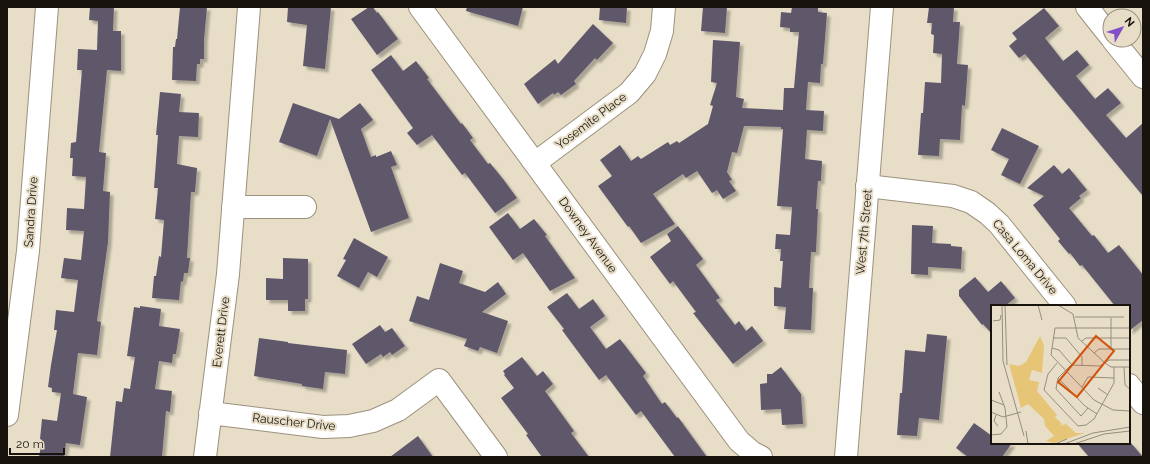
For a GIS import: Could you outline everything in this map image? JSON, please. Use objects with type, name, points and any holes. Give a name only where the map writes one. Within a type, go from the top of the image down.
[{"type":"street","name":"Sandra Drive","points":[[7,415],[28,251],[47,7]]},
{"type":"street","name":"Everett Drive","points":[[205,457],[228,274],[249,7]]},
{"type":"street","name":"Downey Avenue","points":[[420,7],[739,440],[753,453],[761,457]]},
{"type":"street","name":"Yosemite Place","points":[[535,164],[629,93],[645,74],[655,54],[662,31],[664,7]]},
{"type":"street","name":"West 7th Street","points":[[846,457],[882,7]]},
{"type":"street","points":[[1087,7],[1102,26]]},
{"type":"street","points":[[1119,48],[1143,77]]},
{"type":"street","name":"Casa Loma Drive","points":[[867,186],[953,196],[971,202],[987,212],[999,224],[1064,305]]},
{"type":"street","points":[[233,207],[305,207]]},
{"type":"street","name":"Rauscher Drive","points":[[210,413],[323,427],[349,426],[373,421],[398,410],[440,380],[496,457]]},
{"type":"building","points":[[90,7],[114,7],[113,31],[121,31],[121,71],[107,70],[99,152],[106,153],[103,191],[110,192],[108,242],[97,321],[101,322],[97,355],[78,353],[73,394],[87,397],[80,445],[66,443],[64,457],[39,457],[42,440],[40,439],[42,419],[57,421],[61,393],[52,392],[52,388],[48,387],[57,330],[54,330],[56,310],[74,312],[78,280],[61,278],[64,258],[81,260],[84,231],[66,230],[67,208],[84,209],[86,177],[72,176],[73,158],[70,158],[71,143],[76,142],[82,70],[77,70],[78,49],[97,50],[98,21],[89,20]]},
{"type":"building","points":[[180,7],[207,7],[204,59],[200,59],[200,64],[197,64],[196,81],[172,80],[173,47],[175,47],[177,39]]},
{"type":"building","points":[[288,7],[331,7],[325,69],[303,66],[307,25],[287,22]]},
{"type":"building","points":[[369,7],[373,7],[377,13],[378,12],[398,39],[377,55],[351,19]]},
{"type":"building","points":[[467,7],[523,7],[518,26],[466,11]]},
{"type":"building","points":[[600,7],[627,7],[626,23],[599,20]]},
{"type":"building","points":[[703,7],[727,7],[725,33],[701,31]]},
{"type":"building","points":[[792,7],[818,7],[818,12],[827,13],[820,83],[808,82],[806,110],[824,111],[823,131],[807,130],[805,159],[822,161],[821,181],[818,181],[816,209],[818,209],[816,252],[811,252],[809,288],[813,288],[811,330],[784,329],[786,307],[774,306],[774,287],[781,288],[783,261],[780,261],[781,249],[775,249],[776,234],[790,235],[792,207],[777,206],[783,129],[781,129],[781,127],[744,126],[737,153],[732,152],[727,172],[732,180],[729,181],[736,191],[723,199],[717,190],[712,193],[697,171],[686,178],[683,174],[653,194],[675,224],[641,243],[598,186],[612,176],[600,160],[620,145],[631,161],[638,156],[641,159],[668,142],[670,145],[677,141],[679,143],[708,124],[713,106],[710,105],[717,83],[711,82],[713,40],[740,42],[736,97],[744,99],[742,108],[783,110],[784,88],[794,88],[799,32],[790,32],[790,28],[780,27],[781,12],[791,13]]},
{"type":"building","points":[[929,7],[954,7],[953,22],[960,22],[957,64],[968,65],[965,106],[962,105],[960,140],[940,139],[939,156],[918,155],[925,82],[941,83],[942,54],[933,53],[934,35],[931,34],[932,23],[927,23]]},
{"type":"building","points":[[1044,8],[1059,26],[1045,38],[1063,61],[1077,50],[1089,65],[1076,76],[1095,99],[1108,88],[1121,103],[1106,115],[1126,138],[1143,123],[1143,196],[1025,54],[1019,58],[1009,46],[1017,39],[1012,33]]},
{"type":"building","points":[[593,24],[613,43],[597,60],[595,58],[574,81],[576,84],[561,95],[558,92],[554,95],[553,93],[538,104],[524,84],[555,59],[558,64]]},
{"type":"building","points":[[391,55],[403,71],[416,61],[429,78],[427,79],[473,138],[470,140],[517,198],[495,213],[465,173],[462,175],[432,135],[417,145],[407,133],[413,128],[371,70]]},
{"type":"building","points":[[160,92],[181,94],[179,112],[199,113],[198,137],[179,136],[177,164],[197,168],[195,192],[191,192],[187,258],[190,258],[188,273],[184,273],[183,282],[181,281],[179,300],[152,298],[154,276],[156,276],[159,256],[161,257],[164,220],[155,219],[158,188],[154,188],[158,135],[156,135]]},
{"type":"building","points":[[293,103],[339,119],[360,103],[373,120],[361,129],[371,157],[376,155],[376,157],[391,151],[397,165],[391,167],[409,218],[371,232],[330,119],[317,156],[279,142]]},
{"type":"building","points":[[1002,128],[1039,146],[1020,184],[1001,175],[1009,159],[991,150]]},
{"type":"building","points":[[1054,165],[1062,174],[1069,168],[1087,190],[1079,196],[1081,198],[1069,208],[1092,236],[1094,235],[1108,253],[1119,245],[1143,275],[1143,320],[1130,330],[1130,305],[1114,305],[1082,265],[1080,266],[1070,253],[1069,254],[1058,241],[1060,239],[1033,205],[1044,196],[1027,188]]},
{"type":"building","points":[[508,213],[520,229],[534,219],[547,235],[545,236],[575,278],[550,291],[523,253],[513,260],[489,227]]},
{"type":"building","points":[[912,225],[933,226],[932,243],[951,244],[951,246],[962,247],[961,269],[928,267],[928,275],[911,274]]},
{"type":"building","points":[[678,226],[703,259],[696,265],[720,298],[716,300],[735,325],[739,321],[746,331],[752,326],[763,341],[733,364],[693,313],[696,312],[673,281],[670,284],[650,257],[671,241],[667,234]]},
{"type":"building","points":[[354,238],[388,257],[377,277],[368,272],[359,288],[337,276],[346,260],[343,259]]},
{"type":"building","points":[[283,258],[308,259],[308,299],[305,299],[305,311],[288,311],[288,300],[266,300],[266,278],[283,279]]},
{"type":"building","points":[[440,263],[463,271],[459,283],[485,292],[498,282],[506,294],[482,312],[508,321],[497,353],[480,347],[478,351],[464,346],[467,339],[409,321],[417,296],[429,300]]},
{"type":"building","points":[[975,277],[988,292],[1001,281],[1015,298],[1006,305],[991,305],[991,333],[983,324],[982,325],[959,296],[959,290]]},
{"type":"building","points":[[567,293],[579,309],[593,299],[605,316],[590,327],[606,349],[620,339],[646,373],[643,376],[662,404],[665,402],[677,418],[678,417],[707,457],[675,457],[641,411],[636,415],[606,375],[599,380],[547,307]]},
{"type":"building","points":[[140,306],[161,309],[159,326],[180,329],[176,354],[173,354],[172,363],[159,361],[155,389],[172,391],[170,412],[166,411],[162,457],[110,457],[116,401],[122,402],[124,388],[130,389],[135,357],[127,356],[134,307],[140,308]]},
{"type":"building","points":[[380,325],[385,332],[392,328],[405,346],[392,355],[390,352],[383,357],[381,354],[366,364],[352,344]]},
{"type":"building","points":[[927,334],[947,336],[939,420],[919,418],[917,436],[897,435],[905,350],[925,352]]},
{"type":"building","points":[[259,338],[347,350],[345,374],[325,372],[323,389],[254,376]]},
{"type":"building","points":[[522,357],[537,376],[543,371],[553,384],[545,391],[574,431],[571,433],[589,457],[542,457],[526,435],[528,434],[501,398],[514,388],[504,375],[505,374],[503,371]]},
{"type":"building","points":[[781,367],[801,394],[803,424],[782,425],[781,409],[761,410],[760,384],[767,383],[767,374],[772,374]]},
{"type":"building","points":[[974,423],[991,435],[991,444],[1011,444],[1002,457],[968,457],[956,448]]},
{"type":"building","points":[[418,436],[433,457],[390,457]]},
{"type":"building","points":[[1131,443],[1143,457],[1089,457],[1078,444]]}]
